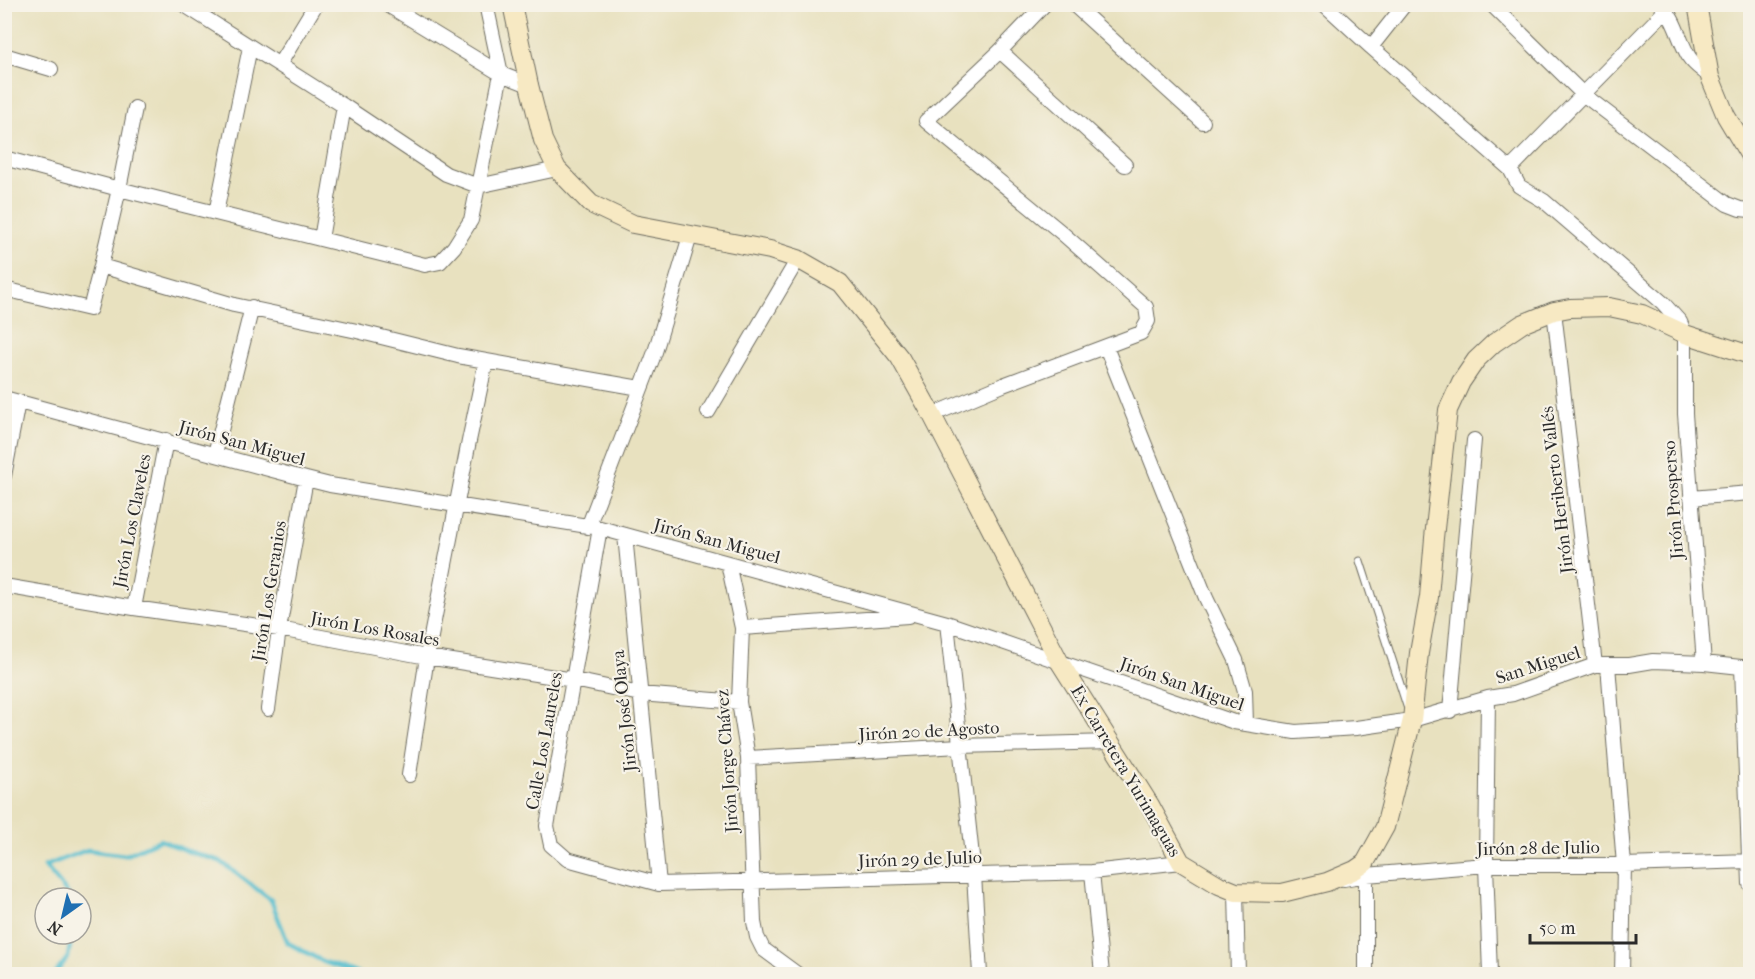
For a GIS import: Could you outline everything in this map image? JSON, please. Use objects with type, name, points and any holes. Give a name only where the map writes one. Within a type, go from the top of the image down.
[{"type":"street","points":[[279,65],[316,4]]},
{"type":"street","points":[[386,4],[501,74],[529,85]]},
{"type":"street","points":[[4,158],[426,265],[440,262],[454,247],[471,220],[501,74],[486,4]]},
{"type":"street","name":"Ex Carretera Yurimaguas","points":[[512,4],[543,140],[557,169],[591,204],[633,224],[770,250],[798,259],[840,283],[900,358],[932,415],[1059,661],[1150,805],[1181,862],[1219,885],[1236,892],[1282,893],[1327,882],[1355,870],[1365,863],[1384,827],[1412,720],[1419,653],[1429,597],[1448,410],[1461,382],[1476,360],[1494,343],[1522,324],[1554,311],[1570,308],[1609,307],[1642,314],[1685,334],[1750,355]]},
{"type":"street","points":[[932,415],[1003,385],[1141,333],[1148,321],[1146,308],[1062,233],[926,121],[1000,51],[1045,4]]},
{"type":"street","points":[[1073,4],[1203,122]]},
{"type":"street","points":[[1324,4],[1510,169],[1519,186],[1544,201],[1663,303],[1680,322],[1685,334]]},
{"type":"street","points":[[1371,47],[1405,4]]},
{"type":"street","points":[[1491,4],[1584,95],[1727,204],[1750,210]]},
{"type":"street","points":[[1696,4],[1710,77],[1726,116],[1750,156]]},
{"type":"street","points":[[188,6],[446,174],[477,186],[557,169]]},
{"type":"street","points":[[1510,169],[1584,95],[1666,6],[1690,59],[1710,77]]},
{"type":"street","points":[[216,213],[250,47]]},
{"type":"street","points":[[1000,51],[1125,165]]},
{"type":"street","points":[[4,55],[51,69]]},
{"type":"street","points":[[321,239],[344,106]]},
{"type":"street","points":[[4,289],[90,309],[119,189],[135,108]]},
{"type":"street","name":"Calle Los Laureles","points":[[659,884],[567,859],[551,844],[547,826],[574,680],[594,528],[640,388],[655,352],[690,236]]},
{"type":"street","points":[[708,412],[798,259]]},
{"type":"street","points":[[101,266],[234,305],[357,331],[459,356],[640,388]]},
{"type":"street","points":[[215,454],[252,308]]},
{"type":"street","name":"Jirón Heriberto Vallés","points":[[1554,311],[1601,665],[1624,865],[1622,975]]},
{"type":"street","name":"Jirón Prosperso","points":[[1685,334],[1684,414],[1704,663]]},
{"type":"street","points":[[1106,347],[1206,598],[1236,660],[1245,692],[1246,724]]},
{"type":"street","points":[[409,775],[427,657],[486,361]]},
{"type":"street","points":[[4,476],[11,400]]},
{"type":"street","name":"Jirón San Miguel","points":[[11,400],[306,479],[625,535],[947,623],[1234,722],[1295,732],[1356,728],[1412,720]]},
{"type":"street","name":"Jirón Los Claveles","points":[[134,608],[166,440]]},
{"type":"street","points":[[1450,711],[1474,440]]},
{"type":"street","name":"Jirón Los Geranios","points":[[268,709],[279,629],[306,479]]},
{"type":"street","points":[[1691,498],[1750,493]]},
{"type":"street","name":"Jirón José Olaya","points":[[625,535],[659,884]]},
{"type":"street","name":"Jirón Jorge Chávez","points":[[728,563],[742,628],[739,702],[748,758],[753,922],[763,949],[796,975]]},
{"type":"street","name":"Jirón Los Rosales","points":[[4,586],[279,629],[427,657],[574,680],[640,694],[739,702]]},
{"type":"street","points":[[742,628],[920,615]]},
{"type":"street","points":[[947,623],[974,875],[980,975]]},
{"type":"street","name":"San Miguel","points":[[1412,720],[1513,694],[1601,665],[1629,665],[1653,661],[1704,663],[1746,668]]},
{"type":"street","points":[[1746,668],[1750,884]]},
{"type":"street","points":[[1488,699],[1486,865],[1490,975]]},
{"type":"street","name":"Jirón 20 de Agosto","points":[[748,758],[960,746],[1111,742]]},
{"type":"street","name":"Jirón 28 de Julio","points":[[1327,882],[1366,876],[1486,865],[1624,865],[1750,861]]},
{"type":"street","name":"Jirón 29 de Julio","points":[[659,884],[1092,872],[1181,862]]},
{"type":"street","points":[[1092,872],[1102,975]]},
{"type":"street","points":[[1366,876],[1366,975]]},
{"type":"street","points":[[1236,892],[1238,975]]},
{"type":"lane","points":[[1360,561],[1412,720]]},
{"type":"waterway","points":[[61,886],[45,866],[87,850],[126,855],[160,840],[220,861],[271,900],[288,943],[324,962],[359,974]]},
{"type":"waterway","points":[[55,974],[68,957],[70,946]]}]
